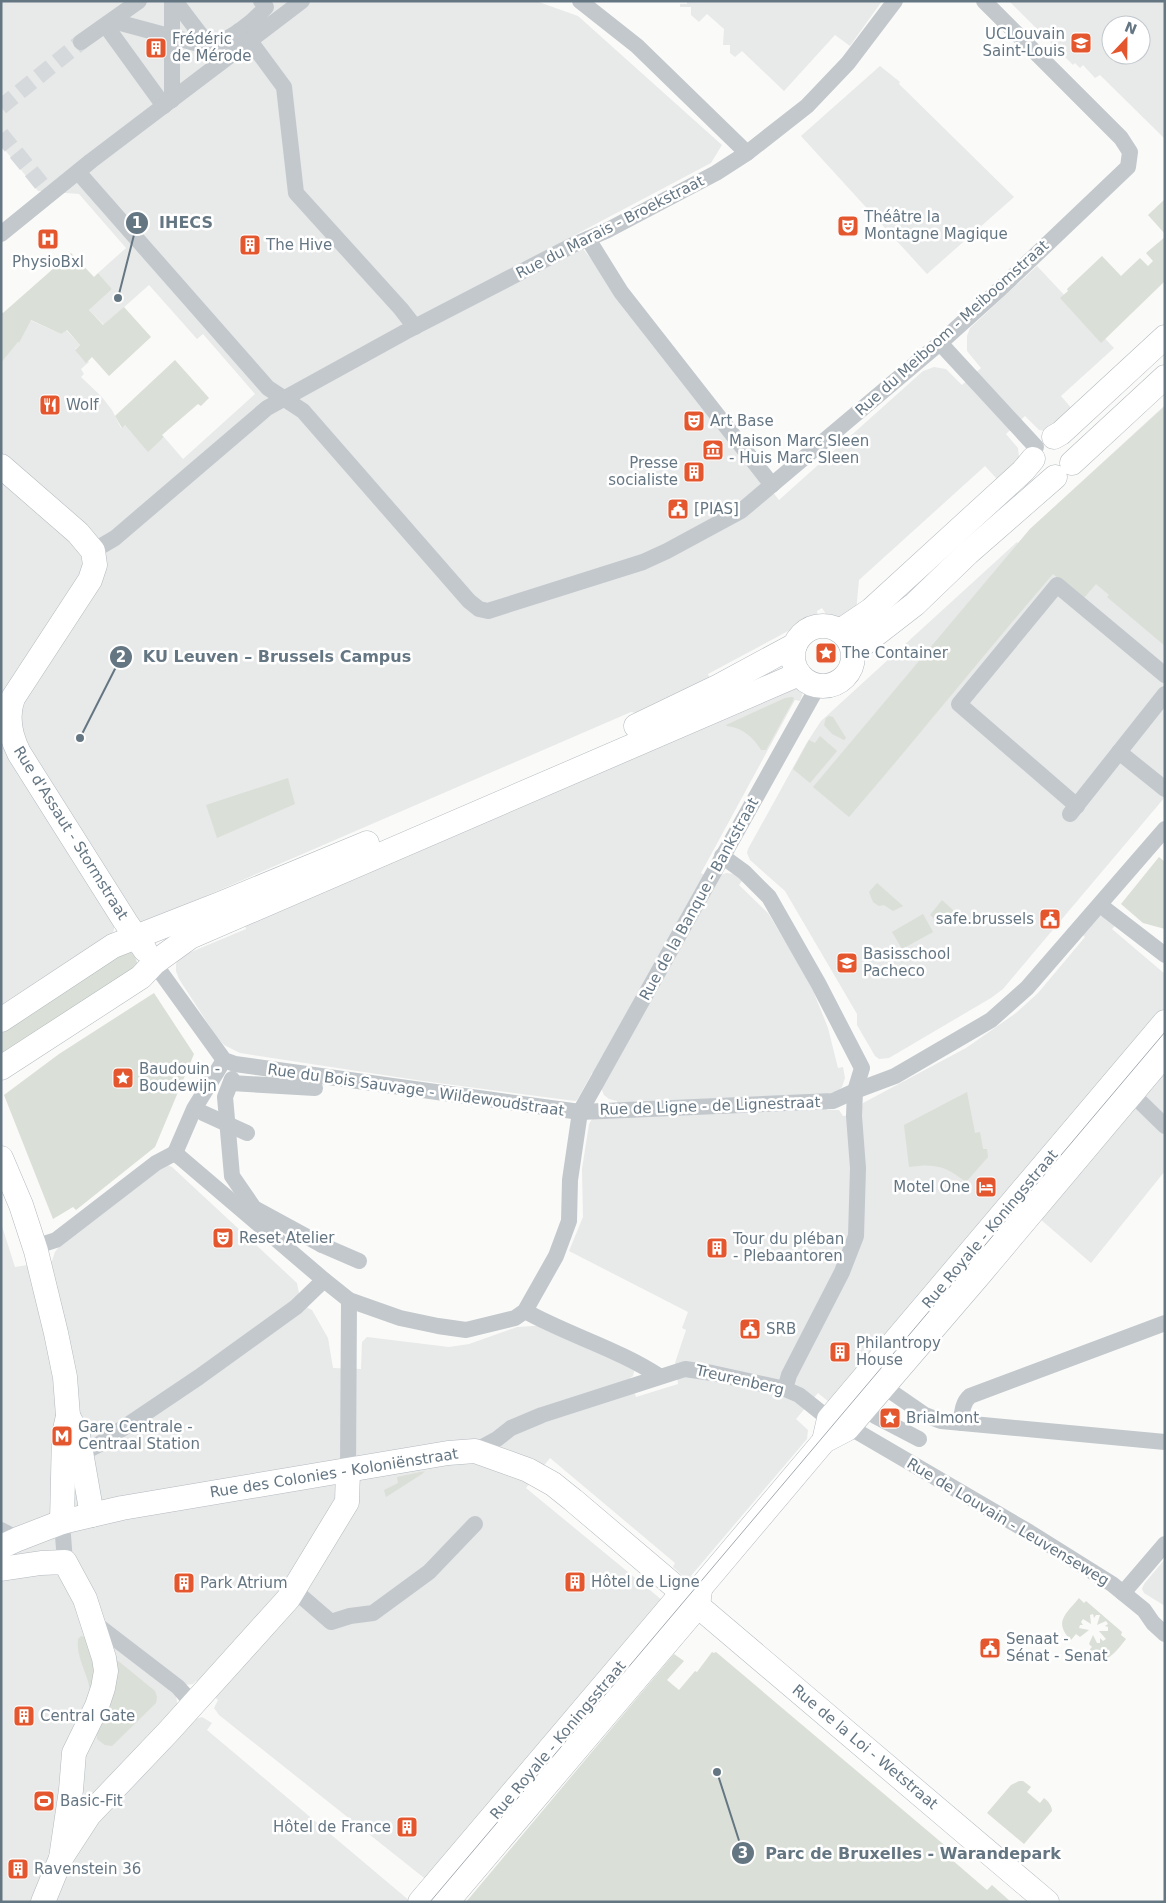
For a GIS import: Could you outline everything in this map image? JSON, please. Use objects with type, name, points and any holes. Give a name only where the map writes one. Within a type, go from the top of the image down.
[{"type":"street","points":[[81,42],[139,1]]},
{"type":"street","points":[[109,24],[172,36],[243,24],[302,1]]},
{"type":"street","points":[[581,1],[636,46],[747,153]]},
{"type":"street","name":"Rue du Marais - Broekstraat","points":[[94,551],[115,538],[267,408],[415,326],[588,238],[606,231],[716,173],[747,153],[807,106],[856,54],[895,1]]},
{"type":"street","name":"Rue du Meiboom - Meiboomstraat","points":[[284,398],[303,411],[469,601],[479,609],[488,612],[642,562],[667,551],[740,511],[940,343],[1000,289],[1128,167],[1130,152],[1121,138],[984,1]]},
{"type":"street","points":[[168,103],[172,36],[180,6]]},
{"type":"street","points":[[180,6],[200,29],[243,24]]},
{"type":"street","points":[[109,24],[168,103]]},
{"type":"street","points":[[1,234],[168,103],[243,24]]},
{"type":"street","points":[[243,24],[253,46],[284,87],[296,193],[415,326]]},
{"type":"street","points":[[78,172],[268,388],[284,398]]},
{"type":"street","points":[[588,238],[621,292],[772,485]]},
{"type":"street","points":[[840,631],[871,610],[1023,471],[1041,448],[1062,433],[1165,337]]},
{"type":"street","points":[[940,343],[1041,448]]},
{"type":"street","points":[[853,652],[915,604],[968,553],[1165,377]]},
{"type":"street","points":[[1041,448],[1060,438],[1069,445],[1072,451],[1063,470]]},
{"type":"street","points":[[1041,448],[1038,470],[1043,474],[1063,470]]},
{"type":"street","points":[[1,466],[78,533],[94,551],[94,572],[90,580],[13,698],[5,728]]},
{"type":"street","points":[[1165,675],[1057,585],[959,704],[1073,810],[1165,694]]},
{"type":"street","points":[[1,1020],[113,946],[347,851],[654,718],[795,645],[806,631],[814,627],[832,627],[846,636],[853,652],[853,661],[845,676],[838,682],[828,685],[808,680],[190,937],[154,964],[141,977],[1,1068]]},
{"type":"street","points":[[795,645],[793,660],[808,680]]},
{"type":"street","name":"Rue de la Banque - Bankstraat","points":[[580,1112],[722,856],[808,680]]},
{"type":"street","name":"Rue d'Assaut - Stormstraat","points":[[5,728],[19,753],[154,964]]},
{"type":"street","points":[[1119,752],[1165,789]]},
{"type":"street","name":"Rue de Ligne - de Lignestraat","points":[[580,1112],[833,1101],[855,1090],[895,1076],[991,1020],[1027,988],[1165,829]]},
{"type":"street","points":[[722,856],[744,872],[769,897],[862,1068],[855,1090],[854,1116],[858,1168],[856,1236],[842,1272],[789,1375],[785,1389]]},
{"type":"street","points":[[1100,905],[1165,955]]},
{"type":"street","points":[[34,1247],[56,1240],[156,1163],[175,1153],[194,1109],[224,1060],[154,964]]},
{"type":"street","name":"Rue Royale - Koningsstraat","points":[[835,1429],[883,1386],[1125,1086],[1165,1022]]},
{"type":"street","name":"Rue Royale - Koningsstraat","points":[[420,1902],[693,1595],[1125,1086],[1165,1054]]},
{"type":"street","name":"Rue du Bois Sauvage - Wildewoudstraat","points":[[224,1060],[235,1064],[580,1112],[570,1180],[569,1221],[556,1256],[525,1311]]},
{"type":"street","points":[[315,1088],[284,1093],[231,1081],[225,1097],[232,1176],[244,1182],[254,1208],[365,1263]]},
{"type":"street","points":[[1125,1086],[1165,1126]]},
{"type":"street","points":[[202,1113],[247,1133]]},
{"type":"street","points":[[2,1152],[34,1247],[65,1377],[68,1416],[78,1435],[62,1522],[66,1562],[85,1599],[104,1658],[106,1671],[103,1688],[96,1706],[74,1753],[71,1790],[61,1858]]},
{"type":"street","points":[[175,1153],[350,1300],[400,1318],[466,1330],[515,1318],[525,1311],[547,1323],[640,1363],[660,1376]]},
{"type":"street","points":[[73,1454],[115,1434],[199,1376],[296,1307],[324,1280]]},
{"type":"street","points":[[43,1902],[61,1858],[90,1815],[288,1599],[347,1502],[350,1300]]},
{"type":"street","points":[[961,1424],[965,1400],[970,1396],[1165,1323]]},
{"type":"street","name":"Treurenberg","points":[[475,1451],[498,1440],[511,1428],[542,1415],[685,1369],[785,1389],[799,1395],[835,1429]]},
{"type":"street","points":[[883,1386],[925,1416],[937,1421],[1165,1442]]},
{"type":"street","points":[[875,1416],[920,1439]]},
{"type":"street","name":"Rue de Louvain - Leuvenseweg","points":[[835,1429],[856,1431],[1029,1532],[1123,1593],[1144,1610],[1152,1623],[1165,1634]]},
{"type":"street","name":"Rue des Colonies - Koloniënstraat","points":[[7,1539],[62,1522],[133,1506],[448,1453],[475,1451],[528,1470],[552,1484],[693,1595]]},
{"type":"street","points":[[73,1454],[92,1515]]},
{"type":"street","points":[[294,1590],[331,1622],[373,1612],[429,1572],[475,1524]]},
{"type":"street","points":[[1123,1593],[1165,1544]]},
{"type":"street","points":[[1,1569],[41,1563],[66,1562]]},
{"type":"street","name":"Rue Royale - Koningsstraat","points":[[447,1902],[693,1595]]},
{"type":"street","name":"Rue de la Loi - Wetstraat","points":[[693,1595],[1047,1902]]},
{"type":"street","points":[[92,1621],[178,1687],[193,1704]]},
{"type":"shaded area","points":[[1,1],[536,1],[578,16],[722,145],[711,163],[573,236],[779,500],[923,371],[934,367],[946,369],[962,385],[981,368],[967,351],[967,336],[970,328],[1037,266],[1114,348],[1061,396],[1073,410],[1045,431],[1039,430],[1025,416],[1006,434],[1018,448],[1019,457],[1015,463],[997,479],[985,466],[859,580],[856,612],[843,617],[828,617],[822,608],[817,611],[818,615],[708,674],[710,679],[637,713],[631,712],[178,908],[148,925],[114,923],[114,930],[111,935],[1,1007],[1,363],[19,343],[30,320],[61,334],[66,330],[80,345],[75,349],[86,362],[89,362],[81,369],[84,374],[81,377],[102,397],[112,410],[121,428],[125,425],[148,451],[164,437],[183,459],[255,394],[203,334],[197,339],[149,285],[104,325],[89,310],[112,289],[98,273],[126,248],[79,194],[38,191],[1,145]]},
{"type":"shaded area","points":[[687,1],[882,1],[850,46],[835,35],[784,91],[742,51],[735,57],[730,53],[730,45],[723,45],[724,29],[707,14],[699,22],[691,15],[691,7],[680,7],[680,4],[687,4]]},
{"type":"shaded area","points":[[1009,1],[1165,1],[1165,139],[1100,75],[1095,78],[1083,65],[1080,68],[1075,63],[1073,65]]},
{"type":"shaded area","points":[[880,66],[900,82],[899,84],[1014,197],[927,274],[801,136]]},
{"type":"shaded area","points":[[1165,199],[1165,234],[1148,215]]},
{"type":"shaded area","points":[[1165,237],[1165,281],[1101,343],[1060,298],[1102,256],[1121,276],[1140,258],[1148,266],[1153,261],[1146,253]]},
{"type":"shaded area","points":[[71,253],[94,277],[98,273],[112,289],[89,310],[103,325],[124,307],[151,337],[109,376],[92,357],[86,363],[75,350],[80,345],[67,330],[61,334],[31,320],[19,343],[1,363],[1,311],[3,313]]},
{"type":"shaded area","points":[[175,360],[209,398],[201,406],[198,404],[162,435],[164,437],[148,452],[125,425],[122,428],[115,416]]},
{"type":"shaded area","points":[[1165,405],[1165,797],[1003,989],[889,1058],[879,1059],[875,1056],[857,1025],[857,1014],[785,891],[750,860],[747,853],[748,849],[806,744],[821,721],[1018,543],[1030,529]]},
{"type":"shaded area","points":[[1165,406],[1165,646],[1107,597],[1109,595],[1096,584],[1083,599],[1053,574],[849,817],[813,787],[1030,529]]},
{"type":"shaded area","points":[[800,682],[804,690],[800,701],[795,700],[701,873],[715,881],[726,873],[735,874],[742,881],[739,885],[768,913],[802,969],[828,1028],[838,1068],[843,1067],[845,1078],[842,1087],[838,1091],[827,1094],[827,1110],[839,1110],[843,1116],[860,1114],[863,1103],[966,1048],[1016,1013],[1038,993],[1085,937],[1080,933],[1100,916],[1106,917],[1116,925],[1112,929],[1165,974],[1165,1171],[1091,1263],[1010,1193],[829,1402],[818,1393],[796,1419],[808,1430],[807,1439],[690,1577],[683,1576],[673,1567],[675,1563],[550,1458],[526,1488],[662,1600],[428,1881],[219,1715],[214,1708],[218,1700],[196,1681],[193,1684],[185,1685],[176,1696],[178,1707],[195,1719],[202,1717],[212,1723],[207,1730],[411,1902],[1,1902],[1,1223],[15,1267],[52,1261],[58,1248],[168,1165],[297,1283],[299,1293],[306,1307],[312,1310],[328,1338],[333,1368],[361,1369],[362,1342],[367,1337],[449,1347],[469,1344],[517,1327],[541,1326],[635,1368],[633,1376],[630,1378],[636,1397],[678,1384],[675,1363],[686,1330],[682,1328],[688,1312],[569,1251],[583,1217],[582,1169],[589,1124],[592,1119],[617,1116],[617,1101],[609,1099],[604,1095],[601,1088],[603,1079],[592,1073],[575,1101],[423,1081],[240,1053],[224,1045],[216,1036],[179,979],[176,964],[178,959],[188,950],[191,952],[246,929],[245,925]]},
{"type":"shaded area","points":[[785,698],[794,698],[793,701],[766,750],[761,750],[755,741],[743,731],[726,725]]},
{"type":"shaded area","points":[[829,716],[833,717],[846,738],[844,740],[832,734],[824,725],[826,718]]},
{"type":"shaded area","points":[[820,736],[837,751],[810,783],[793,769],[809,740],[815,743]]},
{"type":"shaded area","points":[[288,778],[295,804],[217,838],[206,805]]},
{"type":"shaded area","points":[[1159,857],[1165,862],[1165,929],[1143,923],[1121,904]]},
{"type":"shaded area","points":[[877,883],[903,906],[893,911],[884,905],[879,906],[873,902],[869,892]]},
{"type":"shaded area","points":[[942,900],[954,911],[942,925],[930,915]]},
{"type":"shaded area","points":[[923,914],[933,932],[902,949],[892,932]]},
{"type":"shaded area","points":[[122,951],[134,954],[138,965],[1,1058],[1,1029]]},
{"type":"shaded area","points":[[154,993],[194,1054],[155,1147],[76,1210],[73,1207],[53,1219],[4,1095],[59,1054]]},
{"type":"shaded area","points":[[967,1092],[975,1133],[980,1132],[983,1149],[987,1149],[988,1157],[966,1182],[952,1172],[939,1167],[926,1165],[909,1167],[904,1125]]},
{"type":"shaded area","points":[[425,1471],[386,1497],[384,1490],[398,1483],[397,1477]]},
{"type":"shaded area","points":[[1165,1559],[1165,1606],[1144,1593],[1142,1589]]},
{"type":"shaded area","points":[[1079,1598],[1084,1603],[1086,1601],[1122,1632],[1121,1635],[1126,1639],[1113,1654],[1104,1660],[1092,1658],[1086,1654],[1092,1647],[1089,1644],[1093,1635],[1097,1643],[1100,1643],[1100,1638],[1103,1641],[1106,1639],[1099,1631],[1108,1631],[1108,1627],[1105,1626],[1108,1624],[1106,1621],[1097,1625],[1100,1615],[1096,1615],[1094,1618],[1093,1614],[1090,1615],[1091,1624],[1083,1619],[1081,1622],[1083,1625],[1080,1625],[1079,1628],[1089,1630],[1080,1637],[1076,1634],[1071,1640],[1063,1628],[1063,1618]]},
{"type":"shaded area","points":[[81,1636],[90,1638],[155,1691],[157,1697],[156,1703],[112,1746],[105,1745],[97,1739],[91,1695],[78,1650],[78,1639]]},
{"type":"shaded area","points":[[712,1652],[716,1652],[955,1854],[951,1859],[987,1890],[992,1885],[1011,1902],[466,1902],[674,1654],[684,1661],[667,1680],[679,1690],[695,1671],[697,1672]]},
{"type":"shaded area","points":[[1023,1781],[1031,1787],[1027,1792],[1040,1803],[1044,1798],[1052,1809],[1024,1844],[987,1813],[1011,1785]]},
{"type":"tunnel","points":[[1,107],[81,42]]},
{"type":"tunnel","points":[[1,134],[44,187]]},
{"type":"tram line","points":[[430,1902],[1165,1032]]},
{"type":"place","name":"UCLouvain Saint-Louis","points":[[1081,43]]},
{"type":"place","name":"Frédéric de Mérode","points":[[156,48]]},
{"type":"place","name":"Théâtre la Montagne Magique","points":[[848,226]]},
{"type":"place","name":"PhysioBxl","points":[[48,239]]},
{"type":"place","name":"The Hive","points":[[250,245]]},
{"type":"place","name":"IHECS","points":[[118,298]]},
{"type":"place","name":"Wolf","points":[[50,405]]},
{"type":"place","name":"Art Base","points":[[694,421]]},
{"type":"place","name":"Maison Marc Sleen - Huis Marc Sleen","points":[[713,450]]},
{"type":"place","name":"Presse socialiste","points":[[694,472]]},
{"type":"place","name":"[PIAS]","points":[[678,509]]},
{"type":"place","name":"The Container","points":[[826,653]]},
{"type":"place","name":"KU Leuven – Brussels Campus","points":[[80,738]]},
{"type":"place","name":"safe.brussels","points":[[1050,919]]},
{"type":"place","name":"Basisschool Pacheco","points":[[847,963]]},
{"type":"place","name":"Baudouin - Boudewijn","points":[[123,1078]]},
{"type":"place","name":"Motel One","points":[[986,1187]]},
{"type":"place","name":"Reset Atelier","points":[[223,1238]]},
{"type":"place","name":"Tour du pléban - Plebaantoren","points":[[717,1248]]},
{"type":"place","name":"SRB","points":[[750,1329]]},
{"type":"place","name":"Philantropy House","points":[[840,1352]]},
{"type":"place","name":"Brialmont","points":[[890,1418]]},
{"type":"place","name":"Gare Centrale - Centraal Station","points":[[62,1436]]},
{"type":"place","name":"Hôtel de Ligne","points":[[575,1582]]},
{"type":"place","name":"Park Atrium","points":[[184,1583]]},
{"type":"place","name":"Senaat - Sénat - Senat","points":[[990,1648]]},
{"type":"place","name":"Central Gate","points":[[24,1716]]},
{"type":"place","name":"Parc de Bruxelles - Warandepark","points":[[717,1772]]},
{"type":"place","name":"Basic-Fit","points":[[44,1801]]},
{"type":"place","name":"Hôtel de France","points":[[407,1827]]},
{"type":"place","name":"Ravenstein 36","points":[[18,1869]]}]
